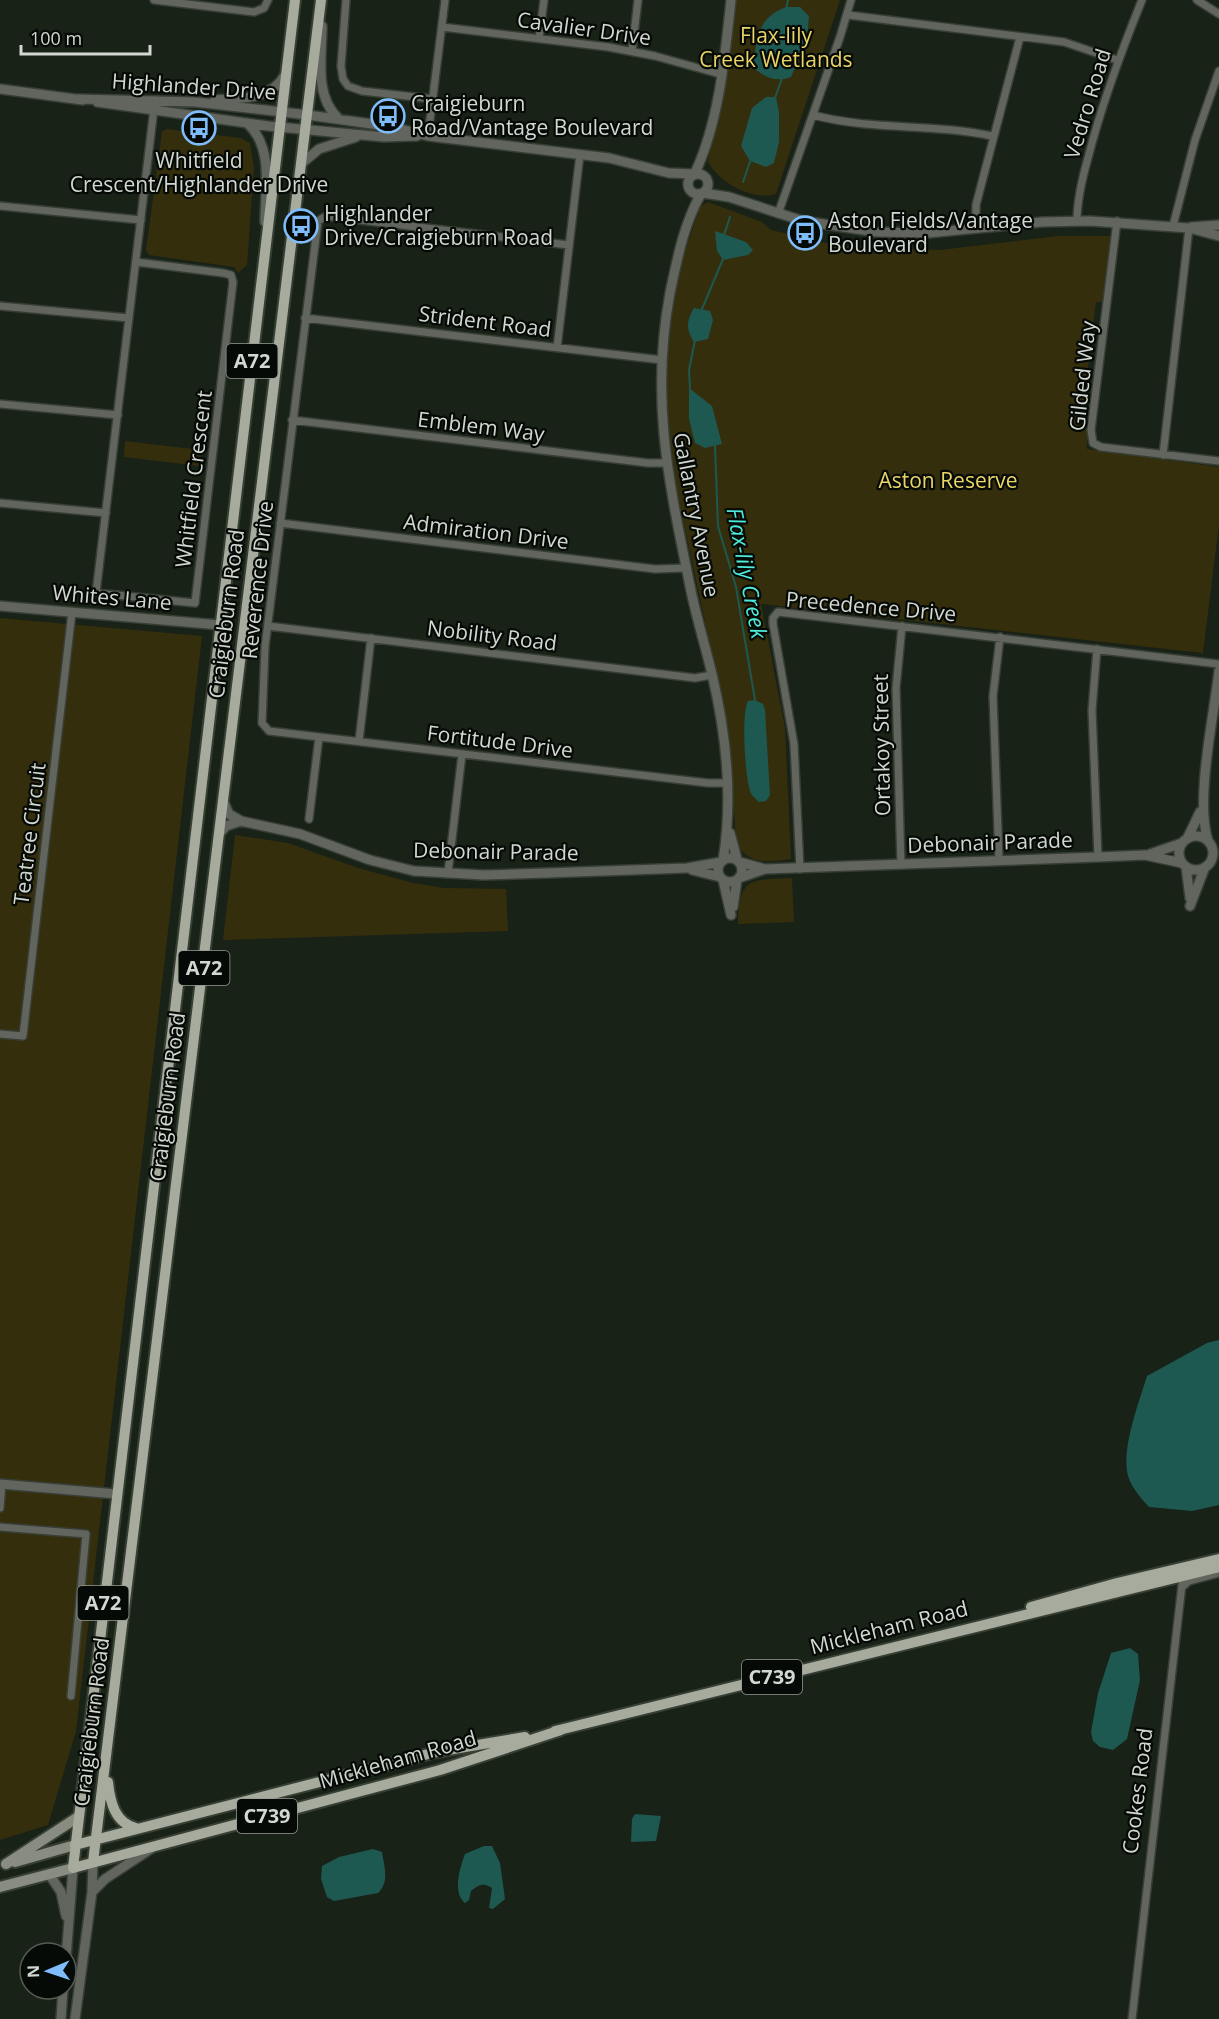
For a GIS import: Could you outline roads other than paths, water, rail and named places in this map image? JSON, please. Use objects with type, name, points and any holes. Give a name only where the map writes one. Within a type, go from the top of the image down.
[{"type":"main road","name":"Craigieburn Road","points":[[74,1868],[116,1494],[295,0]]},
{"type":"main road","name":"Craigieburn Road","points":[[93,1862],[322,0]]},
{"type":"main road","name":"Mickleham Road","points":[[1183,1577],[1219,1559]]},
{"type":"main road","name":"Mickleham Road","points":[[3,1865],[96,1838],[436,1752],[561,1730],[983,1625],[1039,1604],[1219,1568]]},
{"type":"main road","name":"Mickleham Road","points":[[0,1887],[440,1770],[561,1730]]},
{"type":"main road","points":[[106,1764],[114,1809],[123,1823],[136,1828]]},
{"type":"main road","points":[[3,1865],[78,1817]]},
{"type":"street","points":[[154,0],[254,12],[264,8],[268,0]]},
{"type":"street","points":[[322,0],[323,93],[329,109],[339,119]]},
{"type":"street","points":[[346,0],[341,66],[343,79],[348,86],[362,91],[433,99]]},
{"type":"street","points":[[428,136],[445,0]]},
{"type":"street","points":[[539,39],[544,0]]},
{"type":"street","points":[[632,51],[638,0]]},
{"type":"street","points":[[702,193],[707,188],[705,153],[731,0]]},
{"type":"street","points":[[778,214],[848,15],[851,0]]},
{"type":"street","name":"Vedro Road","points":[[1077,221],[1079,193],[1117,60],[1142,0]]},
{"type":"street","points":[[1197,0],[1219,14]]},
{"type":"street","points":[[848,15],[1074,44],[1117,60]]},
{"type":"street","name":"Cavalier Drive","points":[[442,27],[632,51],[720,74]]},
{"type":"street","points":[[976,229],[975,210],[992,136],[1020,37]]},
{"type":"street","points":[[1173,226],[1195,140],[1219,71]]},
{"type":"street","points":[[195,102],[266,94],[280,84],[286,74]]},
{"type":"street","name":"Highlander Drive","points":[[0,89],[280,128],[361,136]]},
{"type":"street","name":"Highlander Drive","points":[[78,99],[195,102],[339,119],[393,127],[428,136]]},
{"type":"street","name":"Whitfield Crescent","points":[[136,262],[223,273],[231,275],[233,282],[195,603],[96,593],[155,100]]},
{"type":"street","points":[[813,115],[873,127],[947,128],[992,136]]},
{"type":"street","points":[[247,123],[258,135],[264,151],[264,251]]},
{"type":"street","points":[[301,164],[319,149],[361,136],[428,136],[580,154],[630,162],[669,173],[694,174],[707,179],[729,197]]},
{"type":"street","points":[[689,189],[688,179],[694,174],[705,153]]},
{"type":"street","points":[[557,348],[580,154]]},
{"type":"street","points":[[669,173],[689,189],[702,193],[729,197],[778,214],[827,226],[877,232],[928,233],[1077,221],[1118,221],[1189,228],[1219,236]]},
{"type":"street","name":"Gallantry Avenue","points":[[689,189],[691,212]]},
{"type":"street","name":"Gallantry Avenue","points":[[702,193],[691,212],[670,294],[662,360],[660,410],[666,463],[722,730],[728,825],[722,861]]},
{"type":"street","points":[[0,206],[141,220]]},
{"type":"street","name":"Reverence Drive","points":[[269,731],[263,727],[261,720],[268,626],[316,226],[322,217],[569,245]]},
{"type":"street","name":"Gilded Way","points":[[1118,221],[1091,438],[1093,443],[1101,447],[1219,461]]},
{"type":"street","points":[[1189,228],[1219,225]]},
{"type":"street","points":[[1163,454],[1189,228]]},
{"type":"street","points":[[0,306],[129,318]]},
{"type":"street","name":"Strident Road","points":[[305,318],[662,360]]},
{"type":"street","points":[[0,404],[118,415]]},
{"type":"street","name":"Emblem Way","points":[[292,420],[648,463],[666,463]]},
{"type":"street","points":[[0,503],[106,513]]},
{"type":"street","name":"Admiration Drive","points":[[280,523],[655,569],[687,568]]},
{"type":"street","name":"Whites Lane","points":[[0,606],[220,626]]},
{"type":"street","name":"Teatree Circuit","points":[[0,1034],[23,1036],[72,612]]},
{"type":"street","name":"Precedence Drive","points":[[800,869],[794,744],[773,618],[778,612],[1219,664]]},
{"type":"street","name":"Nobility Road","points":[[268,626],[695,678],[712,675]]},
{"type":"street","name":"Ortakoy Street","points":[[901,865],[896,688],[902,626]]},
{"type":"street","points":[[999,861],[993,696],[1000,637]]},
{"type":"street","points":[[359,741],[371,639]]},
{"type":"street","points":[[1097,649],[1092,710],[1098,857]]},
{"type":"street","points":[[1203,801],[1196,824],[1179,853],[1191,891],[1190,906],[1205,867],[1215,857],[1203,825],[1203,801],[1219,670]]},
{"type":"street","name":"Fortitude Drive","points":[[269,731],[708,783],[726,783]]},
{"type":"street","points":[[309,819],[319,736]]},
{"type":"street","points":[[448,873],[462,753]]},
{"type":"street","points":[[224,803],[229,814],[241,821]]},
{"type":"street","points":[[220,833],[226,826],[241,821]]},
{"type":"street","name":"Debonair Parade","points":[[241,821],[300,834],[387,866],[414,871],[506,874],[687,868],[722,861]]},
{"type":"street","name":"Gallantry Avenue","points":[[728,825],[739,861]]},
{"type":"street","points":[[1184,841],[1199,836],[1212,844]]},
{"type":"street","name":"Debonair Parade","points":[[1145,855],[1184,841]]},
{"type":"street","name":"Debonair Parade","points":[[739,861],[765,869],[800,869],[1145,855],[1184,865]]},
{"type":"street","points":[[730,857],[739,861],[742,872],[738,879],[731,919],[722,878],[718,870],[722,861],[730,857]]},
{"type":"street","points":[[1184,865],[1196,870],[1205,867]]},
{"type":"street","name":"Debonair Parade","points":[[687,868],[722,878]]},
{"type":"street","name":"Debonair Parade","points":[[738,879],[765,869]]},
{"type":"street","points":[[722,878],[738,879]]},
{"type":"street","points":[[0,1508],[1,1484],[116,1494]]},
{"type":"street","points":[[0,1527],[86,1534],[71,1696]]},
{"type":"street","points":[[1183,1577],[1189,1581],[1219,1573]]},
{"type":"street","name":"Cookes Road","points":[[1132,2019],[1183,1577]]},
{"type":"street","points":[[92,1892],[105,1879],[157,1845]]},
{"type":"street","name":"Craigieburn Road","points":[[75,2019],[92,1892],[93,1862]]},
{"type":"street","name":"Craigieburn Road","points":[[68,1941],[74,1868]]},
{"type":"street","points":[[49,1874],[61,1892],[69,1927]]},
{"type":"street","points":[[61,2019],[62,2001]]},
{"type":"water","points":[[786,7],[800,7],[809,16],[807,41],[791,77],[775,79],[765,76],[752,66],[758,37],[764,23],[769,17]]},
{"type":"water","points":[[766,97],[776,97],[779,112],[779,142],[774,163],[766,167],[750,161],[741,146],[752,108]]},
{"type":"water","points":[[715,231],[746,242],[753,250],[748,255],[723,260],[717,251]]},
{"type":"water","points":[[694,308],[710,311],[713,320],[708,339],[694,342],[691,338],[688,325]]},
{"type":"water","points":[[689,388],[712,406],[722,444],[705,448],[695,443],[689,419]]},
{"type":"water","points":[[755,700],[763,704],[765,710],[770,795],[766,801],[759,802],[750,791],[744,745],[746,708],[748,701]]},
{"type":"water","points":[[1219,1340],[1219,1505],[1192,1511],[1149,1507],[1130,1481],[1126,1460],[1133,1423],[1147,1376],[1207,1343]]},
{"type":"water","points":[[1130,1648],[1138,1654],[1140,1680],[1127,1739],[1113,1750],[1100,1747],[1093,1741],[1091,1732],[1098,1693],[1111,1653]]},
{"type":"water","points":[[635,1814],[661,1816],[656,1841],[631,1842],[632,1819]]},
{"type":"water","points":[[484,1846],[492,1846],[500,1863],[505,1899],[493,1909],[489,1908],[492,1888],[489,1886],[476,1887],[471,1891],[469,1900],[465,1903],[461,1899],[458,1887],[465,1854]]},
{"type":"water","points":[[373,1849],[382,1852],[385,1879],[382,1889],[378,1893],[334,1901],[327,1897],[321,1879],[322,1866],[339,1857]]},
{"type":"waterway","name":"Flax-lily Creek","points":[[786,10],[788,0]]},
{"type":"waterway","name":"Flax-lily Creek","points":[[775,98],[782,78]]},
{"type":"waterway","name":"Flax-lily Creek","points":[[743,182],[751,159]]},
{"type":"waterway","name":"Flax-lily Creek","points":[[724,235],[730,217]]},
{"type":"waterway","name":"Flax-lily Creek","points":[[702,309],[723,259]]},
{"type":"waterway","name":"Flax-lily Creek","points":[[690,388],[689,370],[695,340]]},
{"type":"waterway","name":"Flax-lily Creek","points":[[715,446],[718,526],[736,587],[755,700]]},
{"type":"place","name":"Craigieburn Road/Vantage Boulevard","points":[[388,116]]},
{"type":"place","name":"Whitfield Crescent/Highlander Drive","points":[[199,128]]},
{"type":"place","name":"Highlander Drive/Craigieburn Road","points":[[301,226]]},
{"type":"place","name":"Aston Fields/Vantage Boulevard","points":[[805,233]]},
{"type":"park label","name":"Flax-lily Creek Wetlands","points":[[776,48]]},
{"type":"park label","name":"Aston Reserve","points":[[948,481]]}]
